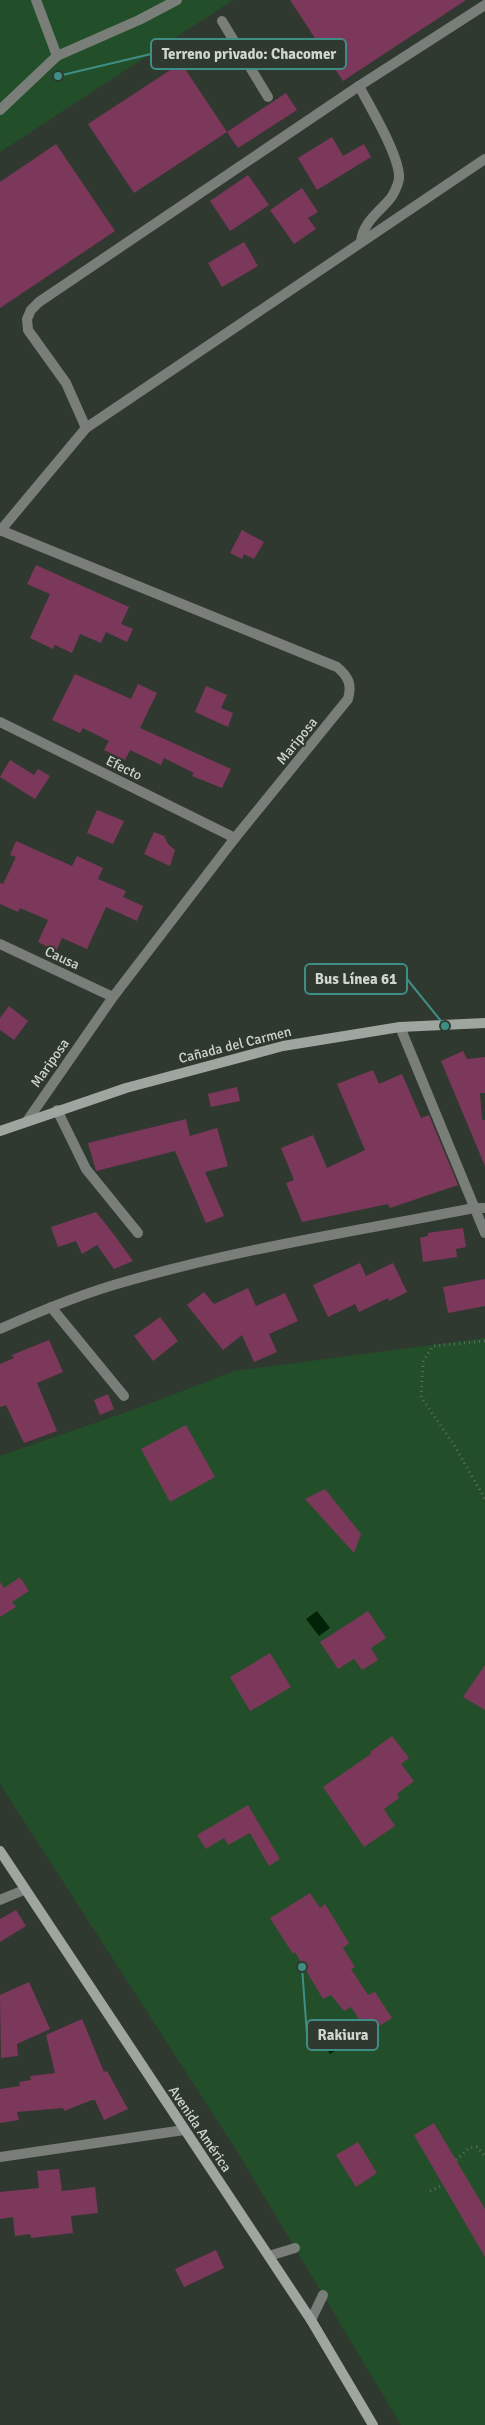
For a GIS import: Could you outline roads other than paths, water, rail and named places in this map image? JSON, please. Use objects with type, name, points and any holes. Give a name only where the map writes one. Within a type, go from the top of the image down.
[{"type":"main road","name":"Cañada del Carmen","points":[[0,1131],[126,1088],[283,1046],[400,1027],[485,1022]]},
{"type":"main road","name":"Avenida América","points":[[0,1851],[24,1890],[311,2320],[373,2425]]},
{"type":"street","points":[[36,0],[57,56]]},
{"type":"street","points":[[0,110],[57,56],[139,20],[177,0]]},
{"type":"street","points":[[86,428],[66,383],[28,330],[27,319],[31,310],[39,302],[359,86],[485,5]]},
{"type":"street","points":[[222,21],[268,97]]},
{"type":"street","points":[[359,86],[397,161],[399,180],[391,199],[374,215],[362,233],[361,241]]},
{"type":"street","points":[[0,530],[86,428],[361,241],[485,160]]},
{"type":"street","name":"Mariposa","points":[[0,530],[338,667],[346,674],[350,691],[348,699],[236,838],[113,997],[27,1121]]},
{"type":"street","name":"Efecto","points":[[0,722],[236,838]]},
{"type":"street","name":"Causa","points":[[0,944],[113,997]]},
{"type":"street","points":[[400,1027],[485,1233]]},
{"type":"street","points":[[57,1110],[86,1169],[138,1233]]},
{"type":"street","points":[[0,1329],[51,1306],[123,1282],[213,1260],[474,1208],[485,1208]]},
{"type":"street","points":[[51,1306],[124,1396]]},
{"type":"street","points":[[0,1900],[24,1890]]},
{"type":"street","points":[[0,2157],[184,2130]]},
{"type":"street","points":[[269,2256],[295,2248]]},
{"type":"street","points":[[311,2320],[323,2295]]},
{"type":"place","name":"Terreno privado: Chacomer","points":[[58,76]]},
{"type":"place","name":"Bus Línea 61","points":[[445,1026]]},
{"type":"place","name":"Rakiura","points":[[302,1967]]}]
